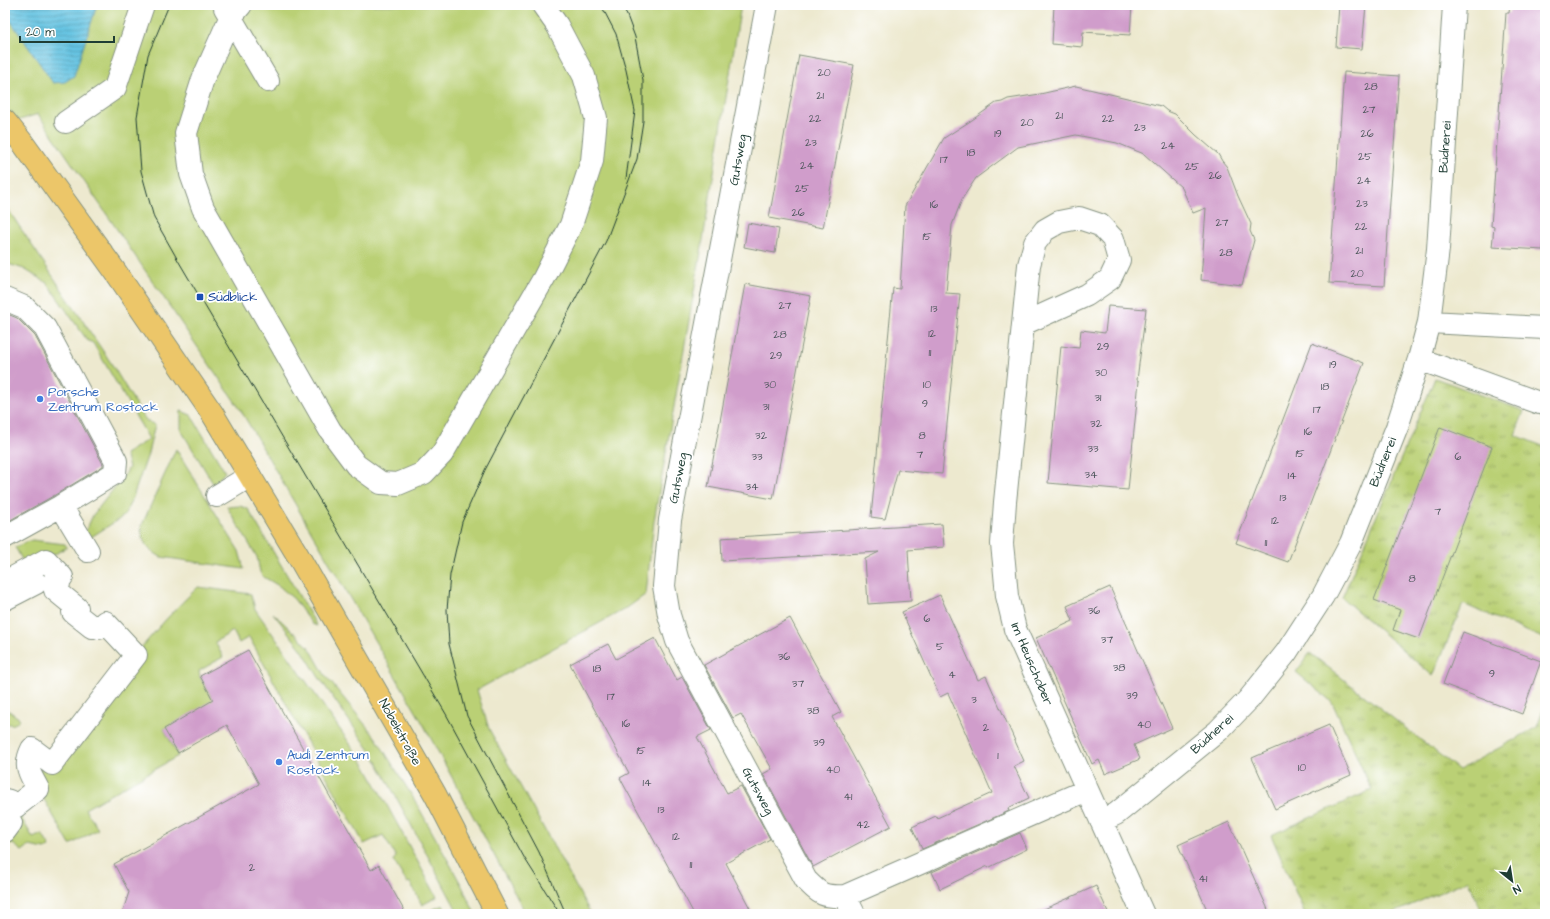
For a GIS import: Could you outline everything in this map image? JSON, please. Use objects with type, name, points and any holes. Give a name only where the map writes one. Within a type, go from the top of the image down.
[{"type":"main road","name":"Nobelstraße","points":[[5,122],[22,142],[120,277],[212,413],[297,554],[434,794],[498,914]]},
{"type":"street","points":[[66,122],[115,88],[143,5]]},
{"type":"street","points":[[231,9],[203,79],[186,133],[191,174],[203,208],[330,430],[356,465],[381,483],[398,484],[424,473],[442,454],[544,278],[571,226],[592,161],[596,118],[584,76],[557,25],[543,5]]},
{"type":"street","name":"Gutsweg","points":[[767,5],[670,520],[664,586],[669,615],[677,641],[806,880],[816,890],[828,897],[849,905],[1087,790]]},
{"type":"street","name":"Büdnerei","points":[[1101,821],[1116,814],[1218,731],[1249,699],[1286,653],[1323,596],[1350,543],[1397,427],[1419,359],[1429,322],[1438,249],[1454,5]]},
{"type":"street","points":[[231,9],[268,81]]},
{"type":"street","name":"Im Heuschober","points":[[1023,324],[1087,295],[1110,279],[1119,260],[1113,239],[1100,225],[1079,218],[1059,222],[1045,230],[1036,243],[1030,265],[1023,324],[1002,544],[1007,596],[1015,629],[1143,914]]},
{"type":"street","points":[[5,299],[24,307],[45,328],[116,461],[115,473],[61,506],[5,537]]},
{"type":"street","points":[[1429,322],[1545,328]]},
{"type":"street","points":[[1419,359],[1538,403]]},
{"type":"street","points":[[217,496],[250,476]]},
{"type":"street","points":[[61,506],[88,551]]},
{"type":"street","points":[[5,582],[46,560],[62,577],[55,579],[59,584],[55,590],[77,608],[73,612],[92,627],[95,626],[99,628],[105,622],[136,655],[52,764],[32,749],[27,759],[28,769],[38,789],[14,807],[9,801],[5,800]]},
{"type":"street","points":[[5,599],[45,578]]},
{"type":"street","points":[[5,818],[11,823],[5,831]]},
{"type":"green space","points":[[5,5],[741,5],[702,246],[654,521],[646,594],[627,608],[477,690],[489,729],[591,914],[526,914],[422,722],[240,409],[38,114],[5,125]]},
{"type":"green space","points":[[5,205],[111,363],[143,416],[147,421],[155,425],[147,457],[133,497],[124,516],[88,539],[85,533],[93,515],[129,467],[125,454],[149,439],[93,343],[87,340],[47,283],[24,269],[5,263]]},
{"type":"green space","points":[[1435,378],[1524,411],[1515,435],[1545,447],[1545,639],[1463,604],[1433,676],[1342,598]]},
{"type":"green space","points":[[181,411],[191,415],[225,472],[214,485],[181,430]]},
{"type":"green space","points":[[176,449],[239,551],[244,569],[161,557],[146,545],[141,527]]},
{"type":"green space","points":[[240,506],[248,509],[317,626],[312,624],[294,599],[279,586],[262,576],[257,557],[227,507]]},
{"type":"green space","points":[[32,540],[65,544],[67,547],[28,570],[15,547]]},
{"type":"green space","points":[[198,587],[251,594],[255,609],[365,765],[437,897],[422,905],[410,882],[407,883],[393,860],[396,857],[383,835],[364,844],[249,637],[239,643],[233,631],[215,642],[223,657],[199,671],[200,677],[214,701],[164,729],[178,756],[85,809],[98,829],[70,845],[38,789],[32,749],[52,764],[139,650]]},
{"type":"green space","points":[[273,613],[309,647],[325,675],[376,738],[414,799],[462,886],[475,914],[459,914],[374,756],[318,676],[302,650]]},
{"type":"green space","points":[[1310,653],[1459,770],[1537,727],[1545,705],[1545,914],[1483,914],[1468,880],[1391,914],[1305,914],[1271,835],[1372,790],[1332,702],[1296,672]]},
{"type":"green space","points":[[5,708],[20,719],[17,723],[10,724],[5,722]]},
{"type":"green space","points":[[15,807],[33,838],[42,834],[50,847],[45,849],[29,846],[22,851],[13,844],[5,846],[5,831]]},
{"type":"green space","points":[[443,905],[447,914],[425,913]]},
{"type":"water","points":[[5,5],[97,5],[74,76],[65,82],[53,83],[5,13]]},
{"type":"building","points":[[1054,5],[1132,5],[1130,35],[1083,32],[1082,47],[1052,44]]},
{"type":"building","points":[[1339,5],[1366,5],[1362,49],[1336,47]]},
{"type":"building","points":[[1510,5],[1545,5],[1545,226],[1543,250],[1492,247],[1494,227],[1491,226],[1506,13],[1509,13]]},
{"type":"building","points":[[799,55],[854,65],[823,228],[769,218]]},
{"type":"building","points":[[1344,72],[1399,76],[1384,286],[1329,283]]},
{"type":"building","points":[[1076,86],[1161,106],[1167,111],[1175,114],[1218,154],[1227,167],[1251,224],[1250,231],[1254,240],[1242,285],[1201,280],[1206,208],[1193,213],[1182,188],[1144,154],[1117,143],[1076,135],[1018,147],[976,178],[962,199],[952,225],[946,293],[960,294],[942,474],[898,470],[885,519],[871,517],[893,288],[900,289],[905,206],[944,138],[996,103],[1008,99]]},
{"type":"building","points":[[748,223],[779,229],[775,253],[744,247]]},
{"type":"building","points":[[745,284],[811,296],[773,499],[708,487]]},
{"type":"building","points":[[1108,306],[1146,309],[1137,380],[1139,381],[1128,490],[1048,483],[1061,346],[1079,348],[1081,330],[1105,333]]},
{"type":"building","name":"Porsche Zentrum Rostock","points":[[5,313],[17,318],[35,336],[103,466],[5,523]]},
{"type":"building","points":[[1312,343],[1364,363],[1288,562],[1236,543]]},
{"type":"building","points":[[1440,427],[1492,447],[1419,639],[1393,630],[1400,610],[1374,600]]},
{"type":"building","points":[[942,524],[944,547],[908,550],[911,601],[868,604],[865,559],[879,552],[722,561],[721,538]]},
{"type":"building","points":[[1110,587],[1172,728],[1134,745],[1140,759],[1105,774],[1099,760],[1092,764],[1036,638],[1073,621],[1067,606]]},
{"type":"building","points":[[940,595],[978,680],[986,676],[1024,761],[1014,766],[1029,798],[1008,808],[1009,811],[922,849],[912,827],[936,816],[937,818],[992,793],[948,693],[940,697],[902,612]]},
{"type":"building","points":[[790,618],[841,712],[832,717],[891,826],[813,867],[763,774],[772,769],[741,714],[733,718],[704,665]]},
{"type":"building","points":[[1463,632],[1541,661],[1522,714],[1443,684]]},
{"type":"building","points":[[655,638],[677,680],[682,677],[711,730],[697,737],[727,793],[741,786],[770,839],[726,863],[753,914],[694,914],[620,778],[629,773],[570,664],[608,644],[616,659]]},
{"type":"building","points":[[248,650],[371,870],[379,865],[406,914],[122,914],[129,892],[114,864],[259,784],[227,725],[178,753],[164,729],[213,700],[200,676]]},
{"type":"building","points":[[1329,725],[1351,775],[1275,809],[1252,758]]},
{"type":"building","points":[[1229,822],[1270,914],[1209,914],[1178,845]]},
{"type":"building","points":[[1020,833],[1027,849],[940,889],[932,872]]},
{"type":"building","points":[[1096,886],[1109,914],[1033,914]]},
{"type":"tram line","points":[[169,5],[148,55],[137,117],[141,171],[154,218],[446,714],[525,859],[560,914]]},
{"type":"tram line","points":[[601,5],[616,34],[635,111],[626,179]]},
{"type":"tram line","points":[[566,914],[539,852],[467,716],[449,644],[447,610],[450,575],[462,522],[485,470],[606,241],[637,159],[643,121],[643,80],[635,37],[623,5]]},
{"type":"place","name":"Südblick","points":[[200,297]]},
{"type":"place","name":"Porsche Zentrum Rostock","points":[[40,399]]},
{"type":"place","name":"Audi Zentrum Rostock","points":[[279,762]]}]
